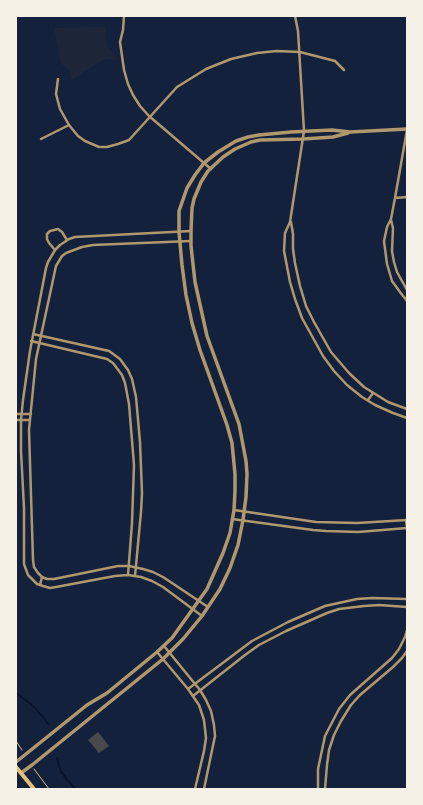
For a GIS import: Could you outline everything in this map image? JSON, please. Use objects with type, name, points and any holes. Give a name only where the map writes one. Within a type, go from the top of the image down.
[{"type":"main road","points":[[16,767],[34,789]]},
{"type":"street","points":[[124,16],[120,42],[124,70],[128,84],[140,106],[149,116],[211,169]]},
{"type":"street","points":[[295,16],[300,52],[304,131],[290,222],[285,233],[284,251],[290,282],[302,318],[323,356],[346,385],[368,400],[393,413],[407,418]]},
{"type":"street","points":[[58,80],[56,94],[60,109],[69,125],[78,136],[85,141],[99,147],[107,147],[129,140],[149,116],[177,87],[206,68],[231,59],[257,53],[277,51],[300,52],[335,61],[344,70]]},
{"type":"street","points":[[41,139],[69,125]]},
{"type":"street","points":[[16,762],[87,705],[108,693],[172,638],[207,590],[230,533],[234,510],[235,474],[232,444],[227,425],[192,323],[185,287],[179,232],[180,211],[185,193],[194,175],[204,163],[227,146],[248,136],[304,131],[332,130],[350,132],[407,130],[391,219],[387,227],[384,241],[386,264],[392,281],[407,301]]},
{"type":"street","points":[[21,773],[163,659],[184,639],[209,607],[220,589],[230,568],[238,544],[245,511],[247,474],[242,436],[207,336],[195,282],[191,241],[191,216],[194,199],[201,182],[216,162],[235,149],[251,142],[260,140],[333,137],[350,132]]},
{"type":"street","points":[[395,198],[407,197]]},
{"type":"street","points":[[391,219],[393,228],[392,251],[394,262],[397,272],[407,290]]},
{"type":"street","points":[[290,222],[293,234],[295,263],[306,306],[332,352],[349,374],[364,387],[388,402],[407,409]]},
{"type":"street","points":[[55,250],[47,239],[47,234],[50,231],[58,229],[67,240]]},
{"type":"street","points":[[191,231],[75,237],[60,245],[55,250],[48,262],[26,369],[21,420],[24,564],[28,575],[37,584],[50,588],[115,576],[135,576],[152,581],[163,587],[202,616]]},
{"type":"street","points":[[191,241],[93,245],[77,248],[66,253],[62,256],[56,266],[36,359],[29,430],[33,560],[34,567],[38,573],[47,579],[54,579],[118,566],[129,566],[153,572],[209,607]]},
{"type":"street","points":[[33,334],[109,351],[120,359],[128,370],[132,379],[136,397],[140,434],[141,470],[141,512],[137,568],[135,576]]},
{"type":"street","points":[[31,341],[107,359],[113,363],[122,375],[129,404],[134,465],[128,575]]},
{"type":"street","points":[[368,400],[373,393]]},
{"type":"street","points":[[16,414],[31,414]]},
{"type":"street","points":[[16,420],[30,420]]},
{"type":"street","points":[[232,519],[326,531],[358,532],[407,528],[407,520],[357,523],[316,522],[234,510]]},
{"type":"street","points":[[40,585],[42,577]]},
{"type":"street","points":[[188,689],[252,641],[288,622],[325,606],[357,598],[407,599]]},
{"type":"street","points":[[193,696],[245,654],[259,645],[327,613],[364,606],[379,605],[407,607]]},
{"type":"street","points":[[318,789],[318,769],[325,736],[339,709],[350,695],[399,650],[406,637],[407,630]]},
{"type":"street","points":[[164,646],[195,683],[211,711],[215,736],[204,789]]},
{"type":"street","points":[[325,789],[326,765],[329,750],[341,721],[351,705],[360,695],[393,667],[407,651]]},
{"type":"street","points":[[157,652],[188,689],[202,712],[206,738],[195,789]]},
{"type":"path","points":[[16,740],[23,752]]},
{"type":"path","points":[[34,768],[49,789]]},
{"type":"shaded area","points":[[106,27],[107,47],[115,55],[117,60],[105,59],[71,80],[71,75],[68,69],[61,64],[54,28]]},
{"type":"building","points":[[98,732],[109,746],[99,753],[88,740]]},
{"type":"waterway","points":[[16,693],[31,704],[48,724]]},
{"type":"waterway","points":[[57,758],[61,772],[75,789]]}]
